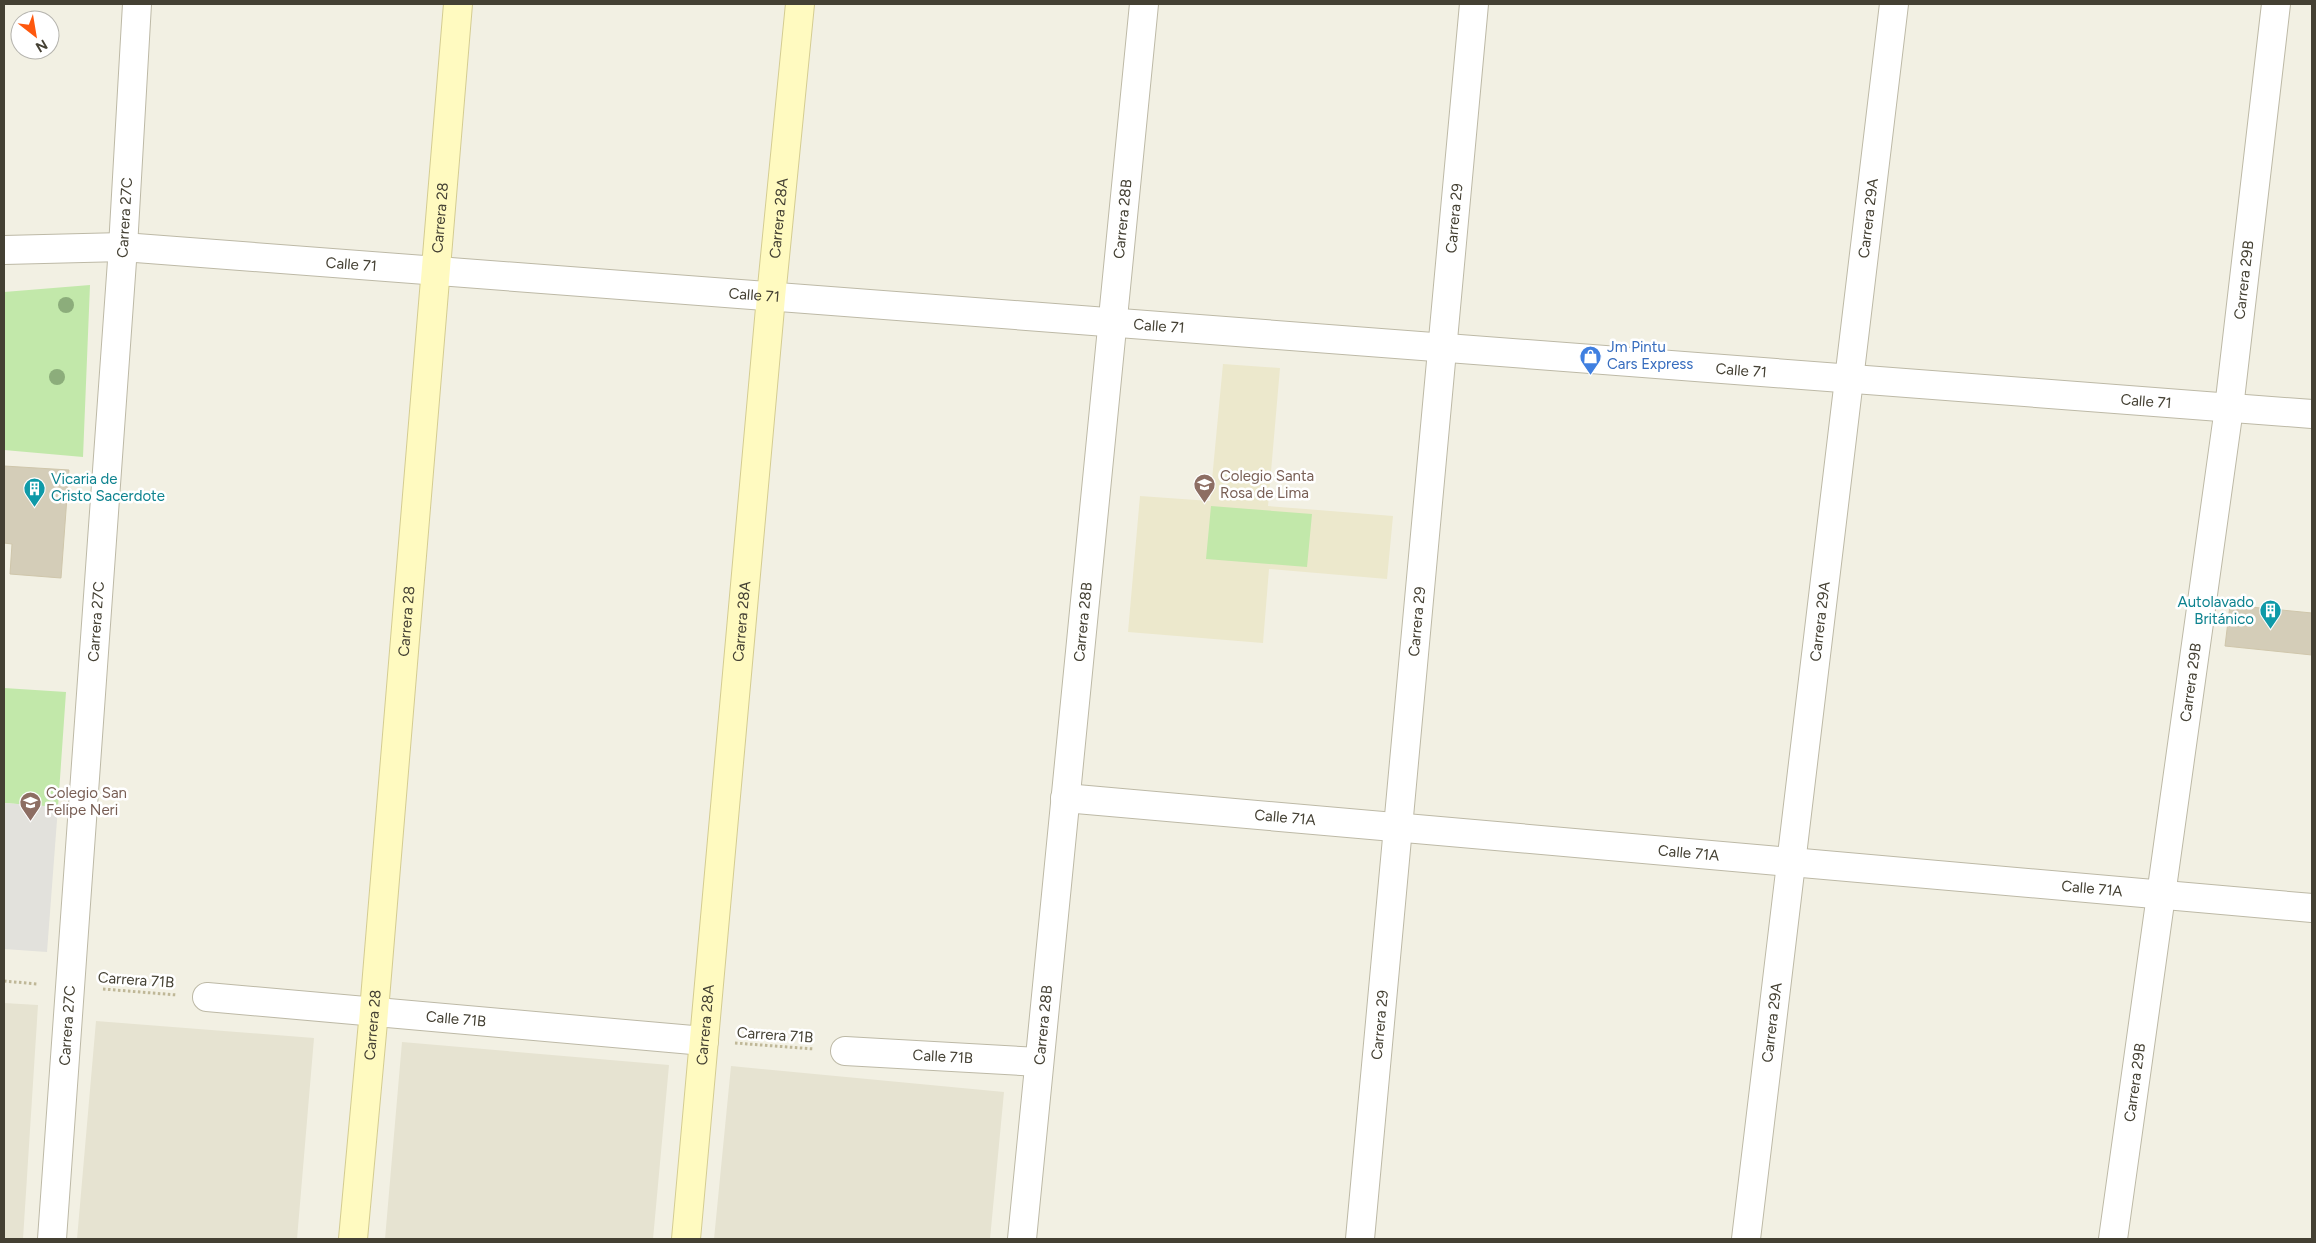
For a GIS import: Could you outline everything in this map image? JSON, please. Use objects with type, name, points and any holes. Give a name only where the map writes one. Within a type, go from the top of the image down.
[{"type":"street","name":"Carrera 27C","points":[[52,1239],[123,247],[137,4]]},
{"type":"street","name":"Carrera 28","points":[[353,1239],[374,1011],[458,4]]},
{"type":"street","name":"Carrera 28A","points":[[686,1239],[771,296],[800,4]]},
{"type":"street","name":"Carrera 28B","points":[[1022,1239],[1144,4]]},
{"type":"street","name":"Carrera 29","points":[[1360,1239],[1474,4]]},
{"type":"street","name":"Carrera 29A","points":[[1746,1239],[1894,4]]},
{"type":"street","name":"Carrera 29B","points":[[2113,1239],[2229,408],[2276,4]]},
{"type":"street","name":"Calle 71","points":[[4,250],[123,247],[2312,414]]},
{"type":"street","name":"Calle 71A","points":[[1065,798],[2312,908]]},
{"type":"street","name":"Calle 71B","points":[[207,997],[704,1041]]},
{"type":"street","name":"Calle 71B","points":[[844,1051],[1039,1062]]},
{"type":"path","name":"Carrera 71B","points":[[4,981],[207,997]]},
{"type":"path","name":"Carrera 71B","points":[[704,1041],[844,1051]]},
{"type":"shaded area","name":"Colegio Santa Rosa de Lima","points":[[1223,364],[1280,368],[1268,506],[1393,516],[1387,579],[1269,569],[1263,643],[1128,632],[1140,496],[1210,501]]},
{"type":"shaded area","points":[[4,803],[58,807],[47,952],[4,949]]},
{"type":"shaded area","points":[[4,1003],[38,1005],[23,1239],[4,1239]]},
{"type":"shaded area","points":[[96,1021],[314,1038],[297,1239],[77,1239]]},
{"type":"shaded area","points":[[402,1042],[669,1065],[653,1239],[385,1239]]},
{"type":"shaded area","points":[[731,1066],[1004,1092],[990,1239],[714,1239]]},
{"type":"green space","points":[[90,285],[83,457],[4,450],[4,292]]},
{"type":"green space","points":[[1211,506],[1312,514],[1307,567],[1206,559]]},
{"type":"green space","points":[[4,688],[66,692],[58,807],[4,803]]},
{"type":"building","name":"Vicaria de Cristo Sacerdote","points":[[4,466],[69,470],[61,578],[10,574],[12,544],[4,543]]},
{"type":"building","name":"Autolavado Británico","points":[[2230,605],[2312,613],[2312,655],[2225,646]]},
{"type":"place","name":"Jm Pintu Cars Express","points":[[1591,375]]},
{"type":"place","name":"Colegio Santa Rosa de Lima","points":[[1204,504]]},
{"type":"place","name":"Vicaria de Cristo Sacerdote","points":[[35,507]]},
{"type":"place","name":"Autolavado Británico","points":[[2270,630]]},
{"type":"place","name":"Colegio San Felipe Neri","points":[[30,821]]}]
